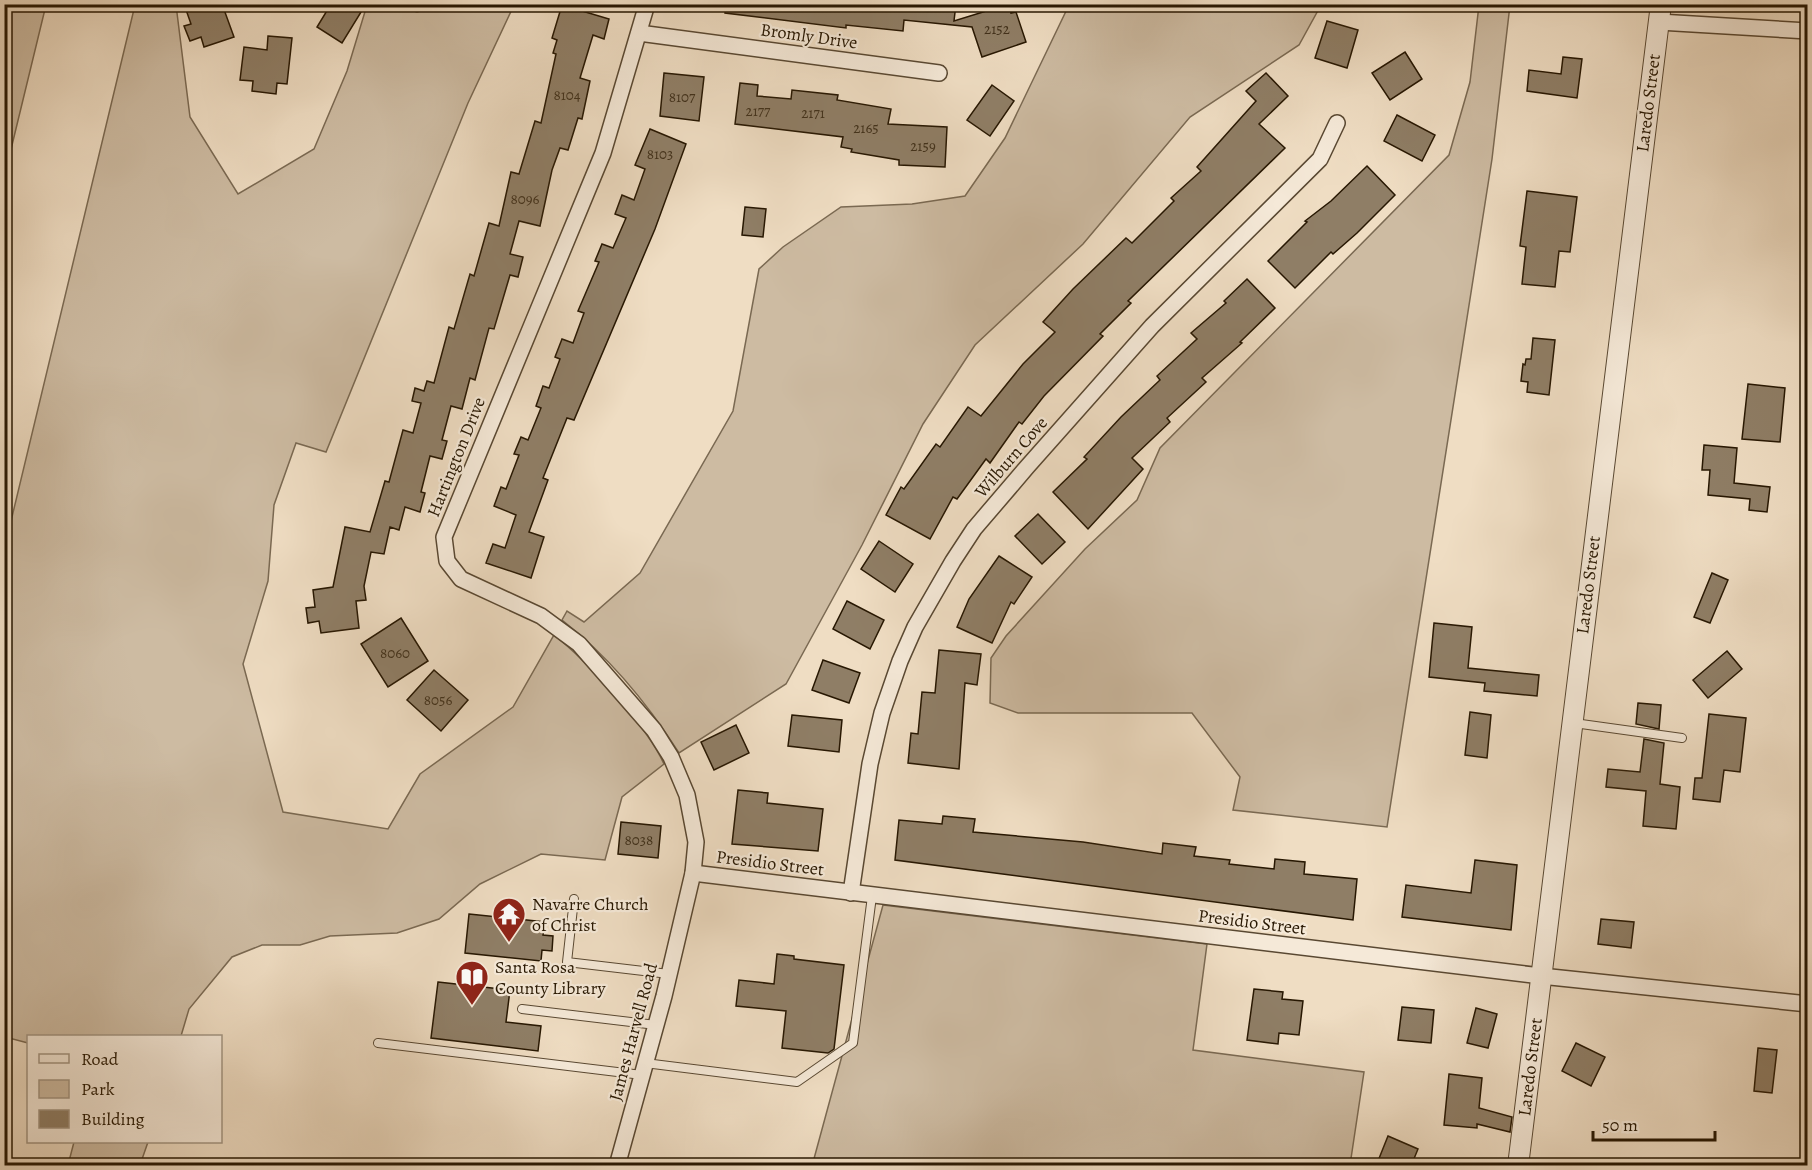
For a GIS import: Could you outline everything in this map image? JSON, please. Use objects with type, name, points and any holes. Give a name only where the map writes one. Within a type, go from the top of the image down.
[{"type":"street","name":"Hartington Drive","points":[[646,4],[603,153],[444,537],[447,561],[461,579],[542,616],[579,644],[654,730],[671,757],[687,795],[696,842],[693,873]]},
{"type":"street","points":[[1660,13],[1808,31]]},
{"type":"street","name":"Laredo Street","points":[[1518,1166],[1660,13]]},
{"type":"street","name":"Bromly Drive","points":[[639,33],[939,73]]},
{"type":"street","name":"Wilburn Cove","points":[[851,893],[870,764],[882,713],[900,661],[915,627],[953,561],[974,529],[1152,326],[1320,159],[1337,123]]},
{"type":"street","name":"Presidio Street","points":[[693,873],[1541,976],[1808,1004]]},
{"type":"street","name":"James Harvell Road","points":[[617,1166],[656,1025],[693,873]]},
{"type":"lane","points":[[1572,723],[1682,738]]},
{"type":"lane","points":[[378,1043],[797,1082],[853,1043],[872,896]]},
{"type":"lane","points":[[574,899],[567,962],[669,974]]},
{"type":"lane","points":[[522,1009],[656,1025]]},
{"type":"green space","points":[[4,5],[46,5],[5,174]]},
{"type":"green space","points":[[135,5],[176,5],[190,117],[238,194],[314,149],[347,71],[367,5],[395,5],[417,12],[441,5],[514,5],[468,103],[326,452],[296,443],[274,505],[268,581],[243,664],[283,812],[388,829],[420,774],[513,707],[554,635],[568,646],[615,695],[644,731],[664,764],[622,797],[605,860],[541,854],[480,884],[439,919],[397,933],[330,936],[300,945],[262,945],[232,957],[189,1009],[181,1035],[27,1035],[27,1043],[5,1037],[5,546]]},
{"type":"green space","points":[[1069,5],[1321,5],[1299,45],[1190,117],[1083,244],[975,345],[923,424],[862,545],[786,684],[679,753],[626,682],[595,649],[562,620],[567,611],[584,622],[640,573],[733,411],[759,269],[783,247],[841,207],[912,204],[965,196],[1005,138]]},
{"type":"green space","points":[[1479,5],[1510,5],[1492,159],[1387,827],[1233,810],[1240,777],[1192,713],[1018,713],[990,703],[991,658],[1006,636],[1085,549],[1137,500],[1160,448],[1449,155],[1470,82]]},
{"type":"green space","points":[[883,905],[1207,944],[1193,1050],[1364,1072],[1350,1165],[812,1166]]},
{"type":"green space","points":[[74,1143],[148,1143],[140,1165],[68,1165]]},
{"type":"building","points":[[184,4],[222,4],[234,37],[204,47],[201,37],[190,41],[184,26],[191,24]]},
{"type":"building","points":[[331,4],[366,4],[342,43],[317,27]]},
{"type":"building","points":[[726,4],[956,4],[954,21],[1009,4],[1011,13],[1016,12],[1026,42],[982,57],[972,27],[904,20],[903,31],[846,25],[846,28],[725,13]]},
{"type":"building","points":[[562,5],[609,19],[604,39],[593,35],[580,78],[590,81],[582,119],[578,118],[568,150],[560,148],[552,170],[540,226],[519,221],[510,254],[523,257],[518,277],[510,275],[494,329],[489,328],[475,380],[470,378],[462,409],[451,406],[442,440],[447,441],[442,459],[430,456],[421,492],[425,493],[420,512],[405,507],[399,530],[390,527],[384,554],[371,552],[364,586],[366,600],[356,601],[359,628],[321,633],[319,621],[308,623],[306,608],[315,607],[313,590],[333,587],[345,527],[370,532],[385,481],[389,482],[403,430],[413,433],[421,403],[412,401],[415,388],[424,391],[427,381],[434,383],[449,327],[454,329],[470,274],[474,276],[489,223],[499,226],[511,172],[519,174],[535,121],[541,123],[556,54],[553,53],[557,40],[552,38]]},
{"type":"building","points":[[1327,21],[1358,30],[1347,68],[1315,58]]},
{"type":"building","points":[[268,36],[292,38],[287,84],[277,83],[276,94],[252,91],[253,81],[240,80],[244,47],[267,50]]},
{"type":"building","points":[[1405,52],[1422,79],[1390,100],[1372,73]]},
{"type":"building","points":[[1563,57],[1582,59],[1577,98],[1527,91],[1529,70],[1561,74]]},
{"type":"building","points":[[664,73],[704,77],[699,121],[660,116]]},
{"type":"building","points":[[1266,73],[1288,96],[1259,124],[1285,148],[1128,301],[1131,303],[1100,334],[1103,336],[1044,396],[1022,424],[1019,422],[990,463],[986,459],[957,499],[953,497],[930,539],[886,515],[901,487],[904,489],[936,444],[940,447],[968,407],[981,416],[1023,364],[1055,332],[1043,322],[1073,289],[1126,238],[1132,243],[1174,201],[1171,198],[1201,171],[1197,167],[1256,101],[1246,91]]},
{"type":"building","points":[[740,83],[758,85],[757,96],[791,99],[792,90],[838,95],[837,100],[891,109],[888,124],[947,127],[945,167],[899,165],[899,160],[851,152],[852,149],[841,147],[843,137],[735,124]]},
{"type":"building","points":[[992,85],[1014,101],[990,136],[967,120]]},
{"type":"building","points":[[1397,115],[1435,135],[1422,161],[1384,141]]},
{"type":"building","points":[[650,129],[686,144],[655,229],[574,420],[567,418],[543,478],[548,480],[529,532],[544,537],[531,578],[486,563],[493,544],[505,548],[516,515],[494,506],[501,487],[506,489],[519,455],[514,454],[521,437],[528,440],[541,408],[536,406],[543,386],[549,388],[560,359],[555,357],[562,339],[573,343],[584,313],[578,311],[599,262],[595,261],[602,244],[613,248],[626,218],[615,214],[622,195],[634,200],[645,169],[635,165]]},
{"type":"building","points":[[1367,166],[1395,195],[1357,233],[1333,254],[1331,252],[1295,288],[1268,261],[1307,222],[1305,221],[1331,201]]},
{"type":"building","points":[[1527,191],[1577,197],[1570,252],[1559,251],[1555,287],[1522,284],[1526,247],[1520,246]]},
{"type":"building","points":[[745,207],[766,209],[763,237],[742,235]]},
{"type":"building","points":[[1247,279],[1275,308],[1240,342],[1242,343],[1202,378],[1206,382],[1167,418],[1170,422],[1132,458],[1143,469],[1088,529],[1053,492],[1087,459],[1084,457],[1121,417],[1160,380],[1157,376],[1197,339],[1191,333],[1226,303],[1224,301]]},
{"type":"building","points":[[1533,338],[1555,340],[1549,395],[1527,392],[1528,382],[1521,381],[1523,364],[1525,365],[1526,359],[1531,359]]},
{"type":"building","points":[[1748,384],[1785,388],[1780,442],[1742,439]]},
{"type":"building","points":[[1704,445],[1737,448],[1734,483],[1770,487],[1767,512],[1749,510],[1750,499],[1708,495],[1710,470],[1702,470]]},
{"type":"building","points":[[1038,514],[1065,542],[1042,564],[1015,536]]},
{"type":"building","points":[[879,541],[913,564],[895,592],[861,569]]},
{"type":"building","points":[[999,556],[1032,577],[1014,604],[1011,602],[992,643],[957,627],[969,599]]},
{"type":"building","points":[[1712,573],[1728,580],[1710,623],[1694,617]]},
{"type":"building","points":[[847,601],[884,620],[870,649],[833,629]]},
{"type":"building","points":[[401,618],[428,661],[388,687],[361,644]]},
{"type":"building","points":[[1434,623],[1472,627],[1468,668],[1539,675],[1537,696],[1484,691],[1485,683],[1429,677]]},
{"type":"building","points":[[939,650],[981,654],[977,685],[965,683],[959,769],[908,763],[911,733],[918,734],[922,692],[935,693]]},
{"type":"building","points":[[1727,651],[1742,669],[1708,698],[1693,680]]},
{"type":"building","points":[[823,660],[860,673],[849,703],[812,690]]},
{"type":"building","points":[[434,670],[468,700],[441,731],[407,700]]},
{"type":"building","points":[[1638,703],[1661,705],[1659,729],[1636,724]]},
{"type":"building","points":[[1470,712],[1491,715],[1487,758],[1465,755]]},
{"type":"building","points":[[1709,714],[1746,718],[1740,772],[1724,770],[1720,802],[1693,799],[1695,778],[1702,778]]},
{"type":"building","points":[[792,715],[842,720],[839,752],[788,746]]},
{"type":"building","points":[[736,725],[749,753],[714,770],[701,742]]},
{"type":"building","points":[[1644,739],[1664,743],[1660,784],[1680,787],[1676,829],[1643,826],[1646,791],[1606,787],[1608,769],[1640,772]]},
{"type":"building","points":[[738,790],[768,793],[767,803],[823,809],[818,851],[732,844]]},
{"type":"building","points":[[943,816],[975,819],[973,832],[1083,842],[1162,854],[1163,843],[1196,847],[1194,856],[1230,860],[1229,864],[1274,869],[1275,859],[1305,862],[1304,874],[1357,879],[1353,920],[895,860],[899,820],[942,824]]},
{"type":"building","points":[[621,822],[661,826],[658,858],[618,854]]},
{"type":"building","points":[[1475,860],[1517,865],[1511,930],[1402,917],[1406,885],[1471,893]]},
{"type":"building","name":"Navarre Church of Christ","points":[[469,914],[545,922],[543,935],[553,936],[552,951],[542,950],[541,961],[465,953]]},
{"type":"building","points":[[1601,919],[1634,922],[1631,948],[1598,944]]},
{"type":"building","points":[[777,954],[794,956],[794,959],[844,965],[834,1049],[828,1053],[782,1048],[786,1011],[736,1006],[739,980],[774,984]]},
{"type":"building","name":"Santa Rosa County Library","points":[[438,982],[510,990],[506,1022],[541,1026],[538,1051],[431,1038]]},
{"type":"building","points":[[1254,989],[1283,992],[1282,999],[1303,1001],[1299,1035],[1279,1033],[1278,1044],[1247,1040]]},
{"type":"building","points":[[1402,1007],[1434,1010],[1431,1043],[1398,1040]]},
{"type":"building","points":[[1476,1008],[1497,1014],[1488,1048],[1467,1043]]},
{"type":"building","points":[[1576,1043],[1605,1057],[1591,1086],[1562,1071]]},
{"type":"building","points":[[1758,1048],[1777,1050],[1772,1093],[1754,1091]]},
{"type":"building","points":[[1449,1074],[1482,1078],[1479,1108],[1512,1117],[1510,1132],[1477,1124],[1477,1128],[1444,1125]]},
{"type":"building","points":[[1388,1136],[1418,1149],[1411,1166],[1376,1166]]},
{"type":"place","name":"Navarre Church of Christ","points":[[509,943]]},
{"type":"place","name":"Santa Rosa County Library","points":[[472,1006]]}]
